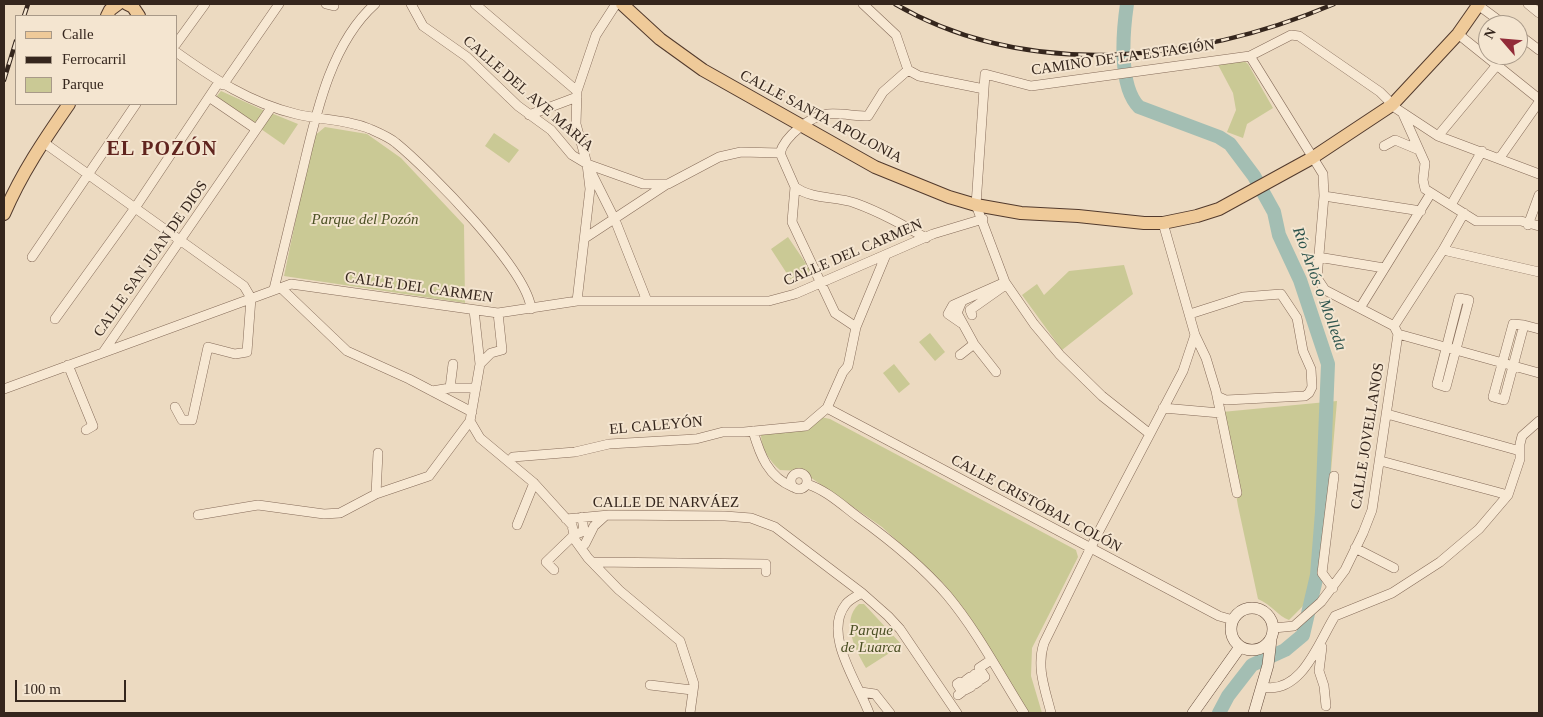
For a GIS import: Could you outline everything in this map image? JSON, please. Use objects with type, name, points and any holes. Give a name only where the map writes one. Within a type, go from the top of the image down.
[{"type":"main road","name":"CALLE SANTA APOLONIA","points":[[622,4],[660,39],[703,70],[875,167],[949,197],[976,205],[1021,213],[1163,223],[1198,216],[1248,194],[1312,158],[1392,105],[1458,34],[1478,4]]},
{"type":"main road","points":[[4,214],[15,187],[67,105]]},
{"type":"street","points":[[178,41],[205,4]]},
{"type":"street","points":[[55,319],[135,208],[209,97],[221,84],[279,4]]},
{"type":"street","points":[[375,4],[352,29],[342,46],[315,117],[277,288],[347,351],[432,391],[471,417],[480,438],[510,461],[534,483],[572,526],[575,538],[590,560],[619,590],[680,641],[694,684],[690,713]]},
{"type":"street","name":"CALLE DEL AVE MARÍA","points":[[411,4],[423,26],[467,57],[528,115],[551,130],[572,155],[587,164],[615,220],[646,301]]},
{"type":"street","points":[[475,4],[577,94]]},
{"type":"street","points":[[577,301],[590,189],[587,164],[576,124],[577,94],[596,35],[616,4]]},
{"type":"street","points":[[863,4],[896,35],[908,70],[919,76],[984,90],[976,205],[983,219],[1006,283],[1034,324],[1060,355],[1102,396],[1150,434]]},
{"type":"street","points":[[1478,4],[1492,15]]},
{"type":"street","points":[[1528,4],[1539,13]]},
{"type":"street","points":[[1458,34],[1478,50]]},
{"type":"street","name":"CAMINO DE LA ESTACIÓN","points":[[984,90],[985,74],[1031,86],[1250,56],[1291,35],[1299,36],[1380,92],[1402,113],[1438,136],[1539,174]]},
{"type":"street","points":[[1528,42],[1539,50]]},
{"type":"street","points":[[178,53],[221,84],[270,108],[368,128],[394,142],[418,162],[465,212],[511,267],[527,294],[531,309]]},
{"type":"street","points":[[1250,56],[1323,174],[1324,196],[1317,278],[1325,290],[1396,330],[1457,350],[1539,373]]},
{"type":"street","points":[[1438,136],[1497,65],[1539,100],[1499,159]]},
{"type":"street","points":[[780,152],[801,126],[827,114],[868,116],[884,92],[908,70]]},
{"type":"street","points":[[528,115],[577,94]]},
{"type":"street","points":[[209,97],[256,129]]},
{"type":"street","points":[[32,258],[135,105]]},
{"type":"street","name":"CALLE SAN JUAN DE DIOS","points":[[104,351],[270,108]]},
{"type":"street","points":[[1402,113],[1425,162],[1423,180],[1425,189],[1476,221],[1521,221],[1528,225],[1539,226]]},
{"type":"street","points":[[1398,132],[1403,144]]},
{"type":"street","points":[[1384,146],[1395,140],[1419,150]]},
{"type":"street","points":[[43,142],[244,286],[251,298],[247,352],[235,354],[208,347],[192,420],[182,420],[175,407]]},
{"type":"street","points":[[585,238],[668,184],[720,157],[741,152],[780,152]]},
{"type":"street","points":[[780,152],[795,187],[792,222],[835,313],[856,327]]},
{"type":"street","points":[[1451,205],[1482,152]]},
{"type":"street","points":[[587,164],[644,184],[668,184]]},
{"type":"street","points":[[795,187],[804,193],[854,203],[926,238]]},
{"type":"street","points":[[1360,308],[1431,193]]},
{"type":"street","points":[[1528,225],[1539,194]]},
{"type":"street","points":[[1324,196],[1421,211]]},
{"type":"street","points":[[1396,330],[1464,213]]},
{"type":"street","name":"CALLE DEL CARMEN","points":[[4,389],[292,284],[498,313],[577,301],[769,301],[795,294],[926,238],[983,219]]},
{"type":"street","points":[[1163,223],[1195,336],[1206,358],[1217,396],[1237,493]]},
{"type":"street","points":[[1443,250],[1539,272]]},
{"type":"street","points":[[827,408],[843,372],[848,366],[856,327],[885,257]]},
{"type":"street","points":[[1318,257],[1384,268]]},
{"type":"street","points":[[996,372],[974,344],[957,313],[962,301],[1006,283]]},
{"type":"street","points":[[972,315],[970,310],[1006,283]]},
{"type":"street","points":[[1190,314],[1243,297],[1281,294],[1297,318],[1303,351],[1311,369],[1312,387],[1309,393],[1305,396],[1226,400],[1217,396]]},
{"type":"street","points":[[1459,298],[1470,300],[1446,387],[1437,384],[1446,346],[1459,298]]},
{"type":"street","points":[[198,515],[258,506],[324,514],[340,513],[376,494],[429,476],[471,417],[480,364],[474,310]]},
{"type":"street","points":[[480,364],[491,353],[502,350],[498,313]]},
{"type":"street","points":[[1524,326],[1504,400],[1493,397],[1504,363],[1513,324],[1524,326],[1539,329]]},
{"type":"street","name":"CALLE JOVELLANOS","points":[[1272,639],[1301,621],[1333,588],[1356,548],[1372,510],[1381,461],[1396,330]]},
{"type":"street","points":[[1050,713],[1040,670],[1041,653],[1091,549],[1190,355],[1195,336]]},
{"type":"street","points":[[960,356],[974,344]]},
{"type":"street","points":[[1190,355],[1206,358]]},
{"type":"street","points":[[450,388],[453,364]]},
{"type":"street","points":[[68,365],[93,426],[86,430]]},
{"type":"street","points":[[432,391],[450,388],[476,388]]},
{"type":"street","name":"EL CALEYÓN","points":[[510,461],[513,457],[575,452],[609,444],[696,439],[723,432],[806,426],[827,408]]},
{"type":"street","name":"CALLE CRISTÓBAL COLÓN","points":[[827,408],[1219,616],[1233,620]]},
{"type":"street","points":[[1163,408],[1220,413]]},
{"type":"street","points":[[1387,414],[1520,451]]},
{"type":"street","points":[[1263,687],[1273,689],[1287,683],[1311,662],[1335,616],[1385,597],[1440,562],[1479,529],[1508,495],[1520,458],[1522,436],[1539,421]]},
{"type":"street","points":[[753,431],[757,448],[763,461],[777,476],[792,483],[798,490],[807,484]]},
{"type":"street","points":[[376,494],[378,453]]},
{"type":"street","points":[[1381,461],[1508,495]]},
{"type":"street","points":[[792,483],[794,475],[801,474],[807,479],[807,484]]},
{"type":"street","points":[[1333,588],[1322,573],[1334,476]]},
{"type":"street","points":[[517,525],[534,483]]},
{"type":"street","points":[[807,484],[821,489],[882,534],[917,564],[948,596],[1024,713]]},
{"type":"street","points":[[585,544],[594,526],[605,516]]},
{"type":"street","name":"CALLE DE NARVÁEZ","points":[[566,519],[605,516],[751,518],[775,527],[862,593],[900,629],[958,713]]},
{"type":"street","points":[[582,517],[585,544],[590,560]]},
{"type":"street","points":[[554,570],[546,562],[584,531]]},
{"type":"street","points":[[554,560],[575,538]]},
{"type":"street","points":[[1356,548],[1394,568]]},
{"type":"street","points":[[590,560],[766,568]]},
{"type":"street","points":[[848,583],[847,602],[840,615],[837,627],[840,647],[869,713]]},
{"type":"street","points":[[847,602],[862,593]]},
{"type":"street","points":[[1254,713],[1268,665],[1272,639],[1270,618],[1262,610],[1248,609],[1241,612],[1233,620],[1231,631],[1234,641],[1240,647],[1253,651],[1264,647],[1272,639]]},
{"type":"street","points":[[1322,641],[1319,671],[1324,686],[1326,706]]},
{"type":"street","points":[[1193,713],[1240,647]]},
{"type":"street","points":[[958,695],[962,692],[957,684],[960,682],[966,690],[971,687],[966,680],[970,677],[975,684],[978,682],[973,676],[976,674],[980,680],[984,677],[979,668],[991,660]]},
{"type":"street","points":[[650,685],[692,690]]},
{"type":"street","points":[[692,690],[696,713]]},
{"type":"street","points":[[861,692],[875,694],[890,713]]},
{"type":"green space","points":[[1216,61],[1244,61],[1248,64],[1273,108],[1247,124],[1243,138],[1227,132],[1236,110],[1233,93]]},
{"type":"green space","points":[[221,91],[265,111],[257,124],[216,97]]},
{"type":"green space","points":[[271,113],[298,124],[284,145],[261,129]]},
{"type":"green space","name":"Parque del Pozón","points":[[325,127],[367,134],[401,158],[464,225],[465,303],[284,276],[313,137]]},
{"type":"green space","points":[[494,133],[519,150],[509,163],[485,146]]},
{"type":"green space","points":[[788,237],[811,271],[793,283],[771,249]]},
{"type":"green space","points":[[1124,265],[1133,294],[1062,350],[1022,295],[1037,284],[1044,295],[1069,271]]},
{"type":"green space","points":[[930,333],[945,352],[935,361],[919,342]]},
{"type":"green space","points":[[894,364],[910,384],[899,393],[883,373]]},
{"type":"green space","points":[[1337,401],[1321,588],[1289,620],[1258,599],[1238,506],[1222,412]]},
{"type":"green space","points":[[821,417],[830,419],[1076,550],[1078,557],[1032,648],[1031,676],[1042,713],[1028,713],[974,625],[944,584],[882,527],[810,477],[800,471],[780,470],[770,459],[764,450],[761,440],[761,435],[764,432],[794,432]]},
{"type":"green space","name":"Parque de Luarca","points":[[859,604],[864,604],[902,645],[866,668],[854,645],[850,627],[853,611]]},
{"type":"waterway","name":"Río Arlós o Molleda","points":[[1127,4],[1124,29],[1124,58],[1125,72],[1132,98],[1139,107],[1219,137],[1230,144],[1254,176],[1274,212],[1279,235],[1300,280],[1328,364],[1322,512],[1317,575],[1303,635],[1285,650],[1252,665],[1228,696],[1219,713]]},
{"type":"railway","points":[[24,15],[28,4]]},
{"type":"railway","points":[[895,4],[946,28],[1000,45],[1056,53],[1113,55],[1170,50],[1226,39],[1281,24],[1334,4]]},
{"type":"railway","points":[[4,80],[15,44]]},
{"type":"district","name":"EL POZÓN","points":[[162,150]]}]
